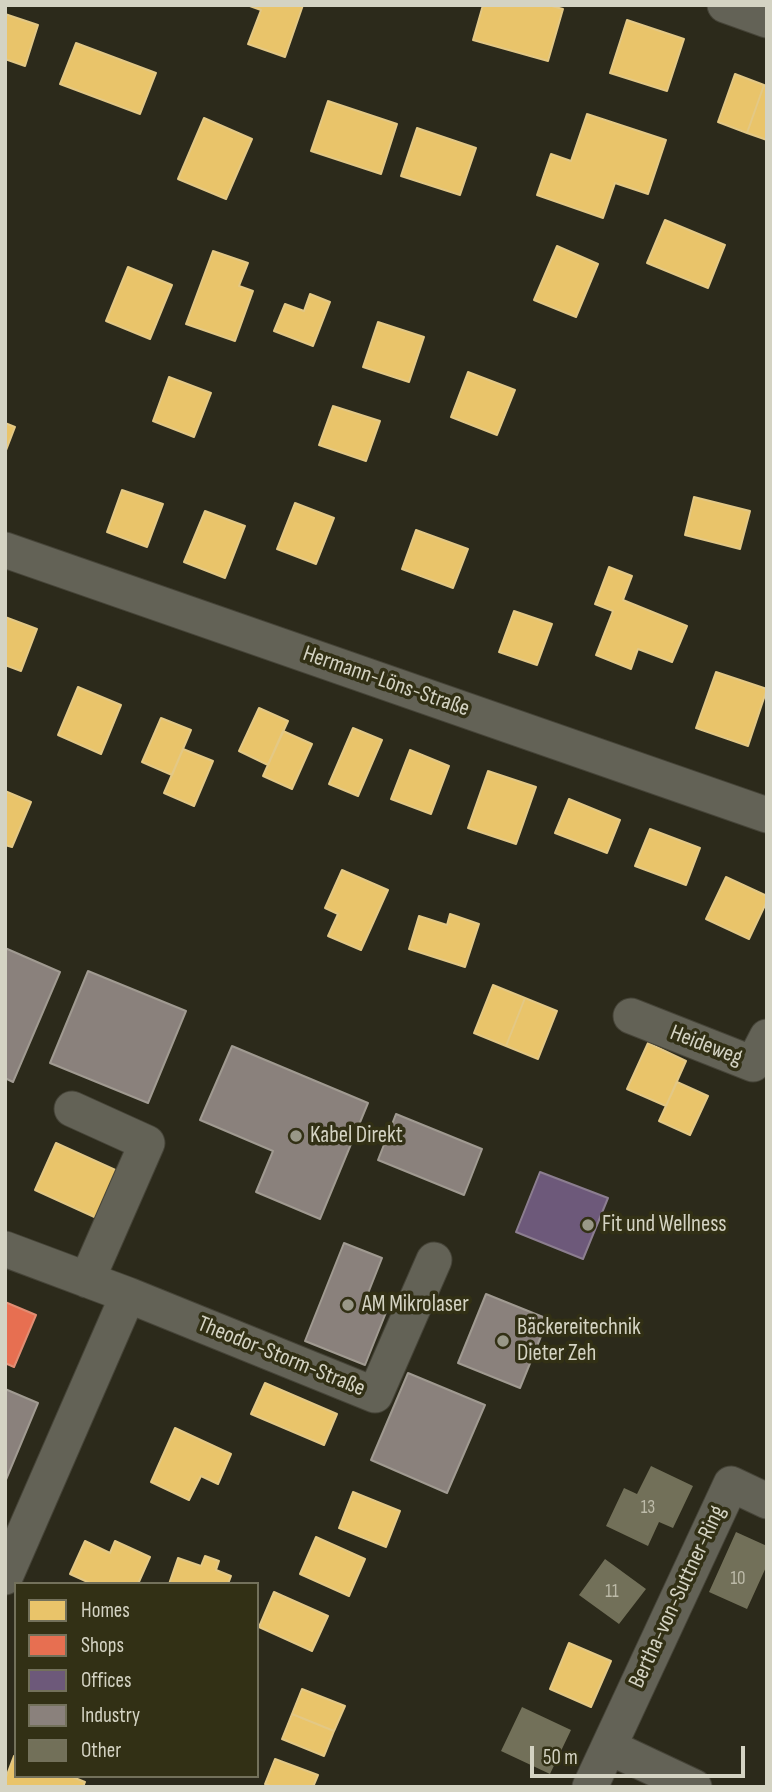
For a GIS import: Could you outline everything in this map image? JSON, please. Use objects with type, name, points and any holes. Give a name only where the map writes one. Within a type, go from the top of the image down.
[{"type":"street","points":[[725,5],[767,20]]},
{"type":"street","name":"Hermann-Löns-Straße","points":[[5,550],[767,814]]},
{"type":"street","name":"Heideweg","points":[[631,1016],[753,1064],[767,1037]]},
{"type":"street","points":[[72,1109],[147,1143],[87,1280]]},
{"type":"street","name":"Theodor-Storm-Straße","points":[[5,1250],[128,1295],[375,1395],[434,1260]]},
{"type":"street","points":[[5,1577],[128,1295]]},
{"type":"street","name":"Bertha-von-Suttner-Ring","points":[[590,1787],[731,1484],[767,1501]]},
{"type":"street","points":[[609,1747],[694,1787]]},
{"type":"building: Homes","points":[[247,5],[303,5],[285,57],[248,44],[261,10]]},
{"type":"building: Homes","points":[[483,5],[548,5],[563,9],[548,61],[473,40]]},
{"type":"building: Homes","points":[[5,14],[38,25],[25,66],[5,59]]},
{"type":"building: Homes","points":[[627,20],[684,39],[667,91],[610,73]]},
{"type":"building: Homes","points":[[76,43],[156,73],[140,114],[60,84]]},
{"type":"building: Homes","points":[[735,74],[764,85],[747,133],[718,122]]},
{"type":"building: Homes","points":[[764,85],[767,86],[767,140],[747,133]]},
{"type":"building: Homes","points":[[328,101],[397,124],[381,174],[311,151]]},
{"type":"building: Homes","points":[[587,114],[666,140],[648,194],[615,183],[603,218],[537,195],[551,154],[571,161]]},
{"type":"building: Homes","points":[[204,118],[252,139],[226,199],[178,179]]},
{"type":"building: Homes","points":[[417,128],[476,148],[460,195],[401,176]]},
{"type":"building: Homes","points":[[665,220],[725,245],[708,288],[647,263]]},
{"type":"building: Homes","points":[[557,246],[598,264],[576,317],[534,300]]},
{"type":"building: Homes","points":[[213,251],[248,263],[239,286],[253,291],[235,341],[186,324]]},
{"type":"building: Homes","points":[[128,267],[172,285],[150,339],[106,321]]},
{"type":"building: Homes","points":[[310,294],[330,302],[313,346],[274,331],[285,304],[304,311]]},
{"type":"building: Homes","points":[[378,322],[424,337],[409,382],[363,367]]},
{"type":"building: Homes","points":[[468,372],[515,390],[497,435],[451,417]]},
{"type":"building: Homes","points":[[169,377],[211,393],[194,437],[153,421]]},
{"type":"building: Homes","points":[[333,406],[380,421],[366,461],[319,445]]},
{"type":"building: Homes","points":[[5,423],[15,427],[5,453]]},
{"type":"building: Homes","points":[[122,490],[163,504],[147,547],[107,532]]},
{"type":"building: Homes","points":[[694,497],[750,511],[740,549],[685,535]]},
{"type":"building: Homes","points":[[295,503],[334,518],[316,564],[277,549]]},
{"type":"building: Homes","points":[[205,511],[245,526],[225,578],[184,562]]},
{"type":"building: Homes","points":[[416,530],[468,549],[453,588],[402,569]]},
{"type":"building: Homes","points":[[609,567],[632,576],[623,600],[687,626],[672,662],[638,649],[631,669],[596,655],[613,611],[595,604]]},
{"type":"building: Homes","points":[[514,611],[552,624],[537,665],[499,652]]},
{"type":"building: Homes","points":[[5,617],[37,629],[21,671],[5,665]]},
{"type":"building: Homes","points":[[716,672],[767,689],[748,746],[696,728]]},
{"type":"building: Homes","points":[[78,687],[121,705],[101,754],[58,735]]},
{"type":"building: Homes","points":[[259,708],[288,721],[268,765],[239,751]]},
{"type":"building: Homes","points":[[161,718],[191,730],[172,775],[142,762]]},
{"type":"building: Homes","points":[[353,728],[382,740],[358,796],[329,784]]},
{"type":"building: Homes","points":[[283,731],[312,744],[292,789],[263,776]]},
{"type":"building: Homes","points":[[183,749],[213,761],[194,806],[164,793]]},
{"type":"building: Homes","points":[[410,750],[449,766],[431,814],[391,799]]},
{"type":"building: Homes","points":[[488,771],[536,787],[516,844],[468,828]]},
{"type":"building: Homes","points":[[5,791],[31,802],[12,847],[5,845]]},
{"type":"building: Homes","points":[[569,799],[620,820],[607,853],[555,833]]},
{"type":"building: Homes","points":[[650,829],[700,848],[686,885],[635,866]]},
{"type":"building: Homes","points":[[342,870],[388,890],[361,950],[328,936],[338,914],[325,908]]},
{"type":"building: Homes","points":[[726,877],[767,896],[749,939],[706,919]]},
{"type":"building: Homes","points":[[450,914],[479,924],[465,967],[409,949],[419,916],[447,925]]},
{"type":"building: Homes","points":[[493,985],[525,998],[506,1046],[474,1033]]},
{"type":"building: Homes","points":[[525,998],[557,1011],[538,1059],[506,1046]]},
{"type":"building: Homes","points":[[648,1043],[686,1061],[666,1106],[627,1089]]},
{"type":"building: Homes","points":[[677,1082],[708,1096],[690,1135],[659,1121]]},
{"type":"building: Homes","points":[[56,1143],[122,1173],[101,1220],[35,1190]]},
{"type":"building: Homes","points":[[265,1383],[337,1414],[324,1445],[251,1414]]},
{"type":"building: Homes","points":[[175,1428],[231,1454],[218,1484],[201,1476],[189,1500],[151,1482]]},
{"type":"building: Homes","points":[[353,1492],[400,1511],[386,1547],[339,1528]]},
{"type":"building: Homes","points":[[316,1537],[365,1559],[349,1596],[300,1574]]},
{"type":"building: Homes","points":[[85,1541],[110,1553],[115,1541],[150,1557],[139,1582],[88,1582],[70,1574]]},
{"type":"building: Homes","points":[[205,1556],[219,1561],[216,1570],[231,1576],[229,1582],[170,1582],[178,1558],[201,1566]]},
{"type":"building: Homes","points":[[274,1592],[328,1616],[312,1651],[259,1627]]},
{"type":"building: Homes","points":[[569,1643],[611,1661],[591,1707],[550,1689]]},
{"type":"building: Homes","points":[[302,1689],[345,1706],[334,1731],[292,1714]]},
{"type":"building: Homes","points":[[292,1714],[334,1731],[324,1756],[282,1739]]},
{"type":"building: Homes","points":[[14,1756],[14,1778],[75,1778],[85,1782],[83,1787],[5,1787]]},
{"type":"building: Homes","points":[[275,1759],[318,1775],[313,1787],[273,1787],[265,1784]]},
{"type":"building: Shops","points":[[5,1302],[36,1315],[14,1367],[5,1363]]},
{"type":"building: Offices","points":[[540,1172],[608,1198],[583,1259],[516,1232]]},
{"type":"building: Industry","points":[[5,948],[60,972],[13,1082],[5,1078]]},
{"type":"building: Industry","points":[[88,971],[186,1011],[148,1103],[50,1063]]},
{"type":"building: Industry","name":"Kabel Direkt","points":[[232,1046],[368,1103],[320,1219],[256,1192],[273,1151],[200,1120]]},
{"type":"building: Industry","points":[[396,1114],[482,1149],[464,1195],[378,1160]]},
{"type":"building: Industry","name":"AM Mikrolaser","points":[[344,1243],[382,1258],[365,1301],[387,1310],[365,1365],[305,1341]]},
{"type":"building: Industry","name":"Bäckereitechnik Dieter Zeh","points":[[486,1294],[548,1319],[520,1388],[458,1363]]},
{"type":"building: Industry","points":[[408,1373],[485,1405],[447,1493],[371,1460]]},
{"type":"building: Industry","points":[[5,1389],[38,1403],[5,1482]]},
{"type":"building: Other","points":[[651,1466],[693,1486],[673,1528],[659,1522],[648,1546],[606,1526],[624,1488],[637,1494]]},
{"type":"building: Other","points":[[736,1532],[767,1546],[767,1565],[747,1609],[709,1592]]},
{"type":"building: Other","points":[[605,1559],[646,1589],[619,1624],[579,1595]]},
{"type":"building: Other","points":[[522,1707],[571,1730],[550,1774],[501,1751]]},
{"type":"place","name":"Kabel Direkt","points":[[296,1136]]},
{"type":"place","name":"Fit und Wellness","points":[[588,1225]]},
{"type":"place","name":"AM Mikrolaser","points":[[348,1305]]},
{"type":"place","name":"Bäckereitechnik Dieter Zeh","points":[[503,1341]]}]
